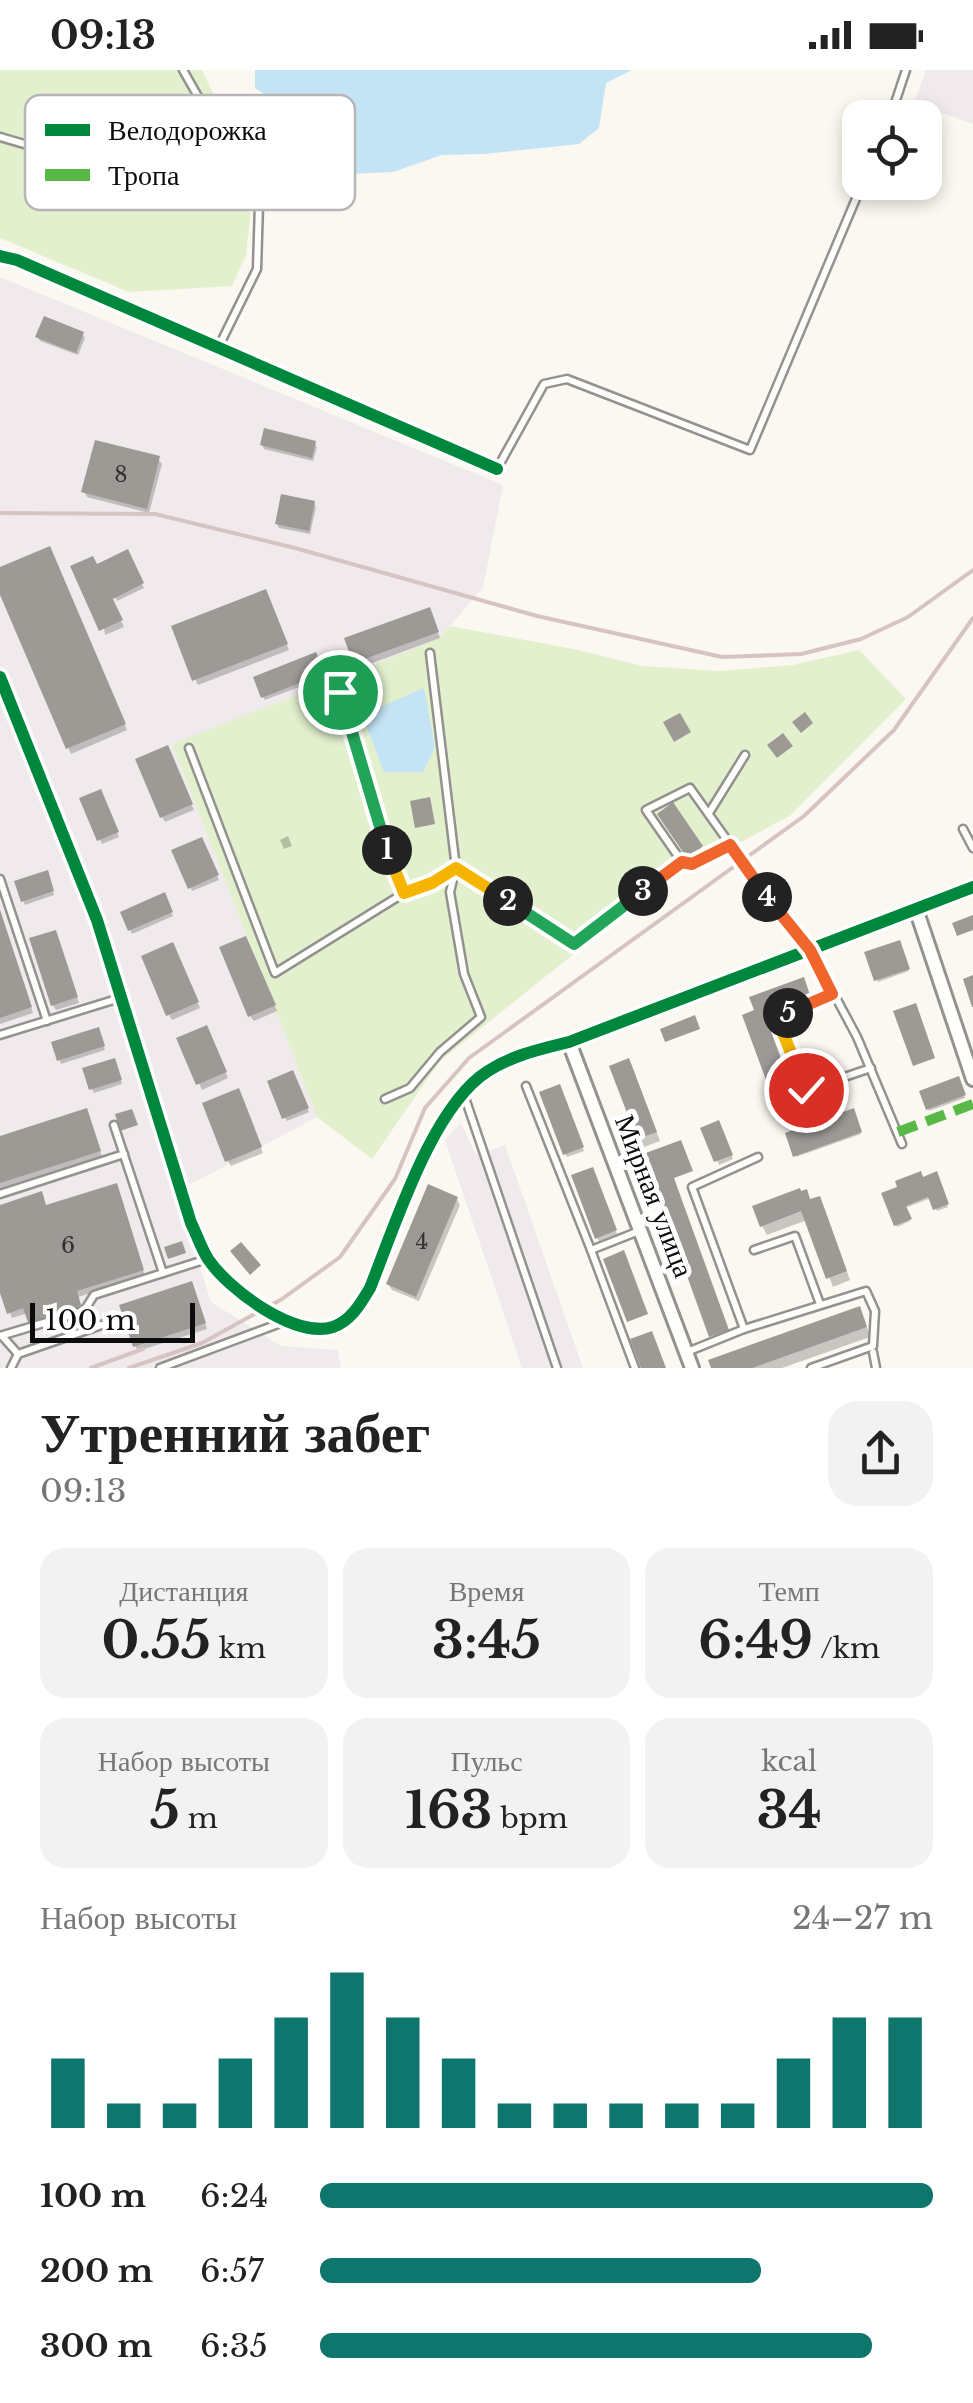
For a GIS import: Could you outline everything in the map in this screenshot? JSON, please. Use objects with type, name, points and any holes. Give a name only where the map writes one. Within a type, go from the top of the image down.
[{"type":"street","points":[[0,256],[17,260],[496,469]]},
{"type":"street","points":[[0,677],[98,920],[191,1224],[208,1259],[235,1288],[287,1321],[308,1328],[331,1328],[346,1320],[360,1305],[435,1134],[463,1093],[488,1071],[514,1057],[569,1042],[973,887]]},
{"type":"street","points":[[916,908],[973,1079]]},
{"type":"street","name":"Мирная улица","points":[[569,1042],[692,1368]]},
{"type":"lane","points":[[182,70],[196,95]]},
{"type":"lane","points":[[896,100],[906,70]]},
{"type":"lane","points":[[0,137],[25,144]]},
{"type":"lane","points":[[496,469],[544,384],[567,379],[750,450],[855,200]]},
{"type":"lane","points":[[218,347],[257,269],[259,210]]},
{"type":"lane","points":[[384,1099],[410,1088],[440,1052],[481,1017],[464,974],[450,892],[456,868],[430,653]]},
{"type":"lane","points":[[340,692],[394,872],[404,893]]},
{"type":"lane","points":[[189,748],[275,973],[404,893],[432,883],[456,868]]},
{"type":"lane","points":[[708,814],[745,754]]},
{"type":"lane","points":[[730,845],[692,864],[682,862],[646,810],[690,788],[796,937],[810,950],[871,1068],[902,1144]]},
{"type":"lane","points":[[963,829],[973,848]]},
{"type":"lane","points":[[456,868],[574,944],[682,862]]},
{"type":"lane","points":[[0,879],[47,1021]]},
{"type":"lane","points":[[832,994],[777,1018],[806,1090],[871,1068]]},
{"type":"lane","points":[[0,1035],[121,998]]},
{"type":"lane","points":[[526,1086],[635,1368]]},
{"type":"lane","points":[[463,1093],[557,1368]]},
{"type":"lane","points":[[114,1125],[163,1273]]},
{"type":"lane","points":[[0,1194],[124,1154]]},
{"type":"lane","points":[[744,1329],[692,1187],[758,1158]]},
{"type":"lane","points":[[591,1250],[641,1231]]},
{"type":"lane","points":[[754,1250],[795,1236],[820,1304]]},
{"type":"lane","points":[[18,1354],[0,1334],[84,1311],[94,1295],[208,1259]]},
{"type":"lane","points":[[686,1353],[744,1329],[866,1291],[875,1311],[873,1346],[811,1368]]},
{"type":"lane","points":[[12,1368],[18,1354],[116,1320]]},
{"type":"lane","points":[[160,1368],[287,1321]]},
{"type":"lane","points":[[873,1352],[876,1368]]},
{"type":"shaded area","points":[[926,70],[973,70],[973,124],[942,113],[942,100],[915,100]]},
{"type":"shaded area","points":[[0,277],[503,485],[483,587],[439,639],[172,744],[317,1117],[176,1192],[211,1302],[281,1346],[338,1350],[341,1368],[0,1368]]},
{"type":"shaded area","points":[[461,1123],[476,1155],[505,1145],[583,1368],[522,1368],[445,1140]]},
{"type":"green space","points":[[0,70],[202,70],[214,95],[25,95],[25,210],[251,210],[246,255],[232,286],[129,292],[0,238]]},
{"type":"green space","points":[[450,626],[643,666],[720,671],[793,665],[859,650],[906,699],[791,815],[655,889],[440,1061],[372,1159],[317,1117],[172,744],[438,639]]},
{"type":"water","points":[[255,70],[632,70],[606,83],[599,128],[579,144],[442,155],[393,172],[355,174],[355,95],[262,95],[255,88]]},
{"type":"water","points":[[424,688],[435,747],[423,772],[384,772],[362,715]]},
{"type":"building","points":[[44,316],[84,332],[76,353],[35,337]]},
{"type":"building","points":[[264,428],[316,441],[312,458],[260,445]]},
{"type":"building","points":[[95,440],[160,456],[147,509],[81,492]]},
{"type":"building","points":[[281,494],[315,501],[309,531],[275,524]]},
{"type":"building","points":[[50,546],[126,724],[66,749],[0,595],[0,567]]},
{"type":"building","points":[[128,549],[144,583],[113,599],[123,620],[99,631],[70,566],[93,556],[97,564]]},
{"type":"building","points":[[266,589],[288,644],[192,681],[171,626]]},
{"type":"building","points":[[430,607],[439,632],[353,663],[344,638]]},
{"type":"building","points":[[316,652],[325,673],[261,698],[253,677]]},
{"type":"building","points":[[805,712],[813,723],[801,733],[792,722]]},
{"type":"building","points":[[680,713],[691,732],[674,742],[663,722]]},
{"type":"building","points":[[783,733],[793,746],[777,758],[767,745]]},
{"type":"building","points":[[168,745],[193,804],[160,818],[135,759]]},
{"type":"building","points":[[101,789],[119,832],[97,841],[79,798]]},
{"type":"building","points":[[430,797],[435,824],[415,828],[410,801]]},
{"type":"building","points":[[673,802],[703,846],[687,858],[657,814]]},
{"type":"building","points":[[202,837],[219,875],[188,889],[171,850]]},
{"type":"building","points":[[48,870],[54,891],[21,902],[14,881]]},
{"type":"building","points":[[165,892],[173,912],[128,931],[120,912]]},
{"type":"building","points":[[0,910],[32,1007],[0,1018]]},
{"type":"building","points":[[973,915],[973,930],[957,936],[952,923]]},
{"type":"building","points":[[56,930],[78,997],[51,1006],[29,938]]},
{"type":"building","points":[[246,936],[276,1005],[248,1017],[219,947]]},
{"type":"building","points":[[900,940],[910,969],[874,981],[864,952]]},
{"type":"building","points":[[173,942],[199,1002],[166,1016],[141,956]]},
{"type":"building","points":[[973,975],[973,1007],[972,1007],[963,979]]},
{"type":"building","points":[[804,977],[811,998],[765,1015],[799,1107],[779,1115],[742,1015],[754,1010],[749,997]]},
{"type":"building","points":[[916,1003],[935,1058],[913,1066],[893,1011]]},
{"type":"building","points":[[695,1015],[700,1029],[665,1042],[660,1029]]},
{"type":"building","points":[[207,1025],[227,1072],[196,1085],[176,1038]]},
{"type":"building","points":[[99,1027],[105,1046],[57,1061],[51,1042]]},
{"type":"building","points":[[115,1058],[122,1080],[89,1090],[82,1068]]},
{"type":"building","points":[[629,1058],[657,1132],[637,1139],[609,1066]]},
{"type":"building","points":[[293,1070],[309,1108],[282,1119],[267,1081]]},
{"type":"building","points":[[959,1076],[966,1095],[926,1110],[919,1091]]},
{"type":"building","points":[[560,1084],[584,1147],[563,1155],[539,1092]]},
{"type":"building","points":[[239,1088],[262,1147],[225,1162],[202,1103]]},
{"type":"building","points":[[87,1108],[101,1151],[0,1183],[0,1136]]},
{"type":"building","points":[[854,1108],[862,1132],[793,1157],[785,1133]]},
{"type":"building","points":[[132,1109],[138,1125],[120,1131],[115,1114]]},
{"type":"building","points":[[719,1120],[733,1155],[714,1162],[700,1128]]},
{"type":"building","points":[[681,1140],[693,1171],[674,1178],[729,1330],[709,1337],[643,1154]]},
{"type":"building","points":[[593,1167],[617,1230],[595,1239],[571,1175]]},
{"type":"building","points":[[921,1171],[923,1177],[937,1171],[949,1204],[933,1210],[928,1197],[906,1206],[912,1219],[894,1226],[881,1193],[897,1187],[895,1181]]},
{"type":"building","points":[[117,1183],[144,1270],[77,1291],[82,1308],[29,1325],[23,1308],[7,1314],[0,1293],[0,1205],[42,1191],[46,1205]]},
{"type":"building","points":[[428,1184],[458,1197],[416,1297],[386,1284]]},
{"type":"building","points":[[800,1188],[807,1189],[810,1199],[820,1196],[847,1271],[826,1279],[801,1211],[760,1227],[752,1206]]},
{"type":"building","points":[[182,1241],[186,1253],[168,1259],[164,1247]]},
{"type":"building","points":[[241,1242],[261,1265],[250,1275],[230,1251]]},
{"type":"building","points":[[624,1250],[648,1314],[627,1322],[603,1259]]},
{"type":"building","points":[[192,1281],[206,1323],[133,1347],[119,1305]]},
{"type":"building","points":[[860,1306],[867,1327],[752,1368],[711,1368],[708,1360]]},
{"type":"building","points":[[652,1331],[666,1368],[641,1368],[630,1339]]},
{"type":"railway","points":[[0,513],[155,514],[295,548],[537,616],[722,657],[801,654],[861,639],[908,617],[973,570]]},
{"type":"railway","points":[[129,1368],[202,1343],[282,1299],[340,1257],[395,1179],[425,1108],[469,1058],[804,816],[894,730],[973,618]]},
{"type":"railway","points":[[91,1368],[143,1349]]},
{"type":"marked path","points":[[898,1132],[973,1104]]},
{"type":"cycle path","points":[[0,256],[17,260],[497,469]]},
{"type":"cycle path","points":[[0,677],[97,920],[201,1246],[218,1271],[247,1297],[300,1326],[333,1327],[359,1305],[370,1288],[417,1169],[433,1139],[449,1111],[488,1071],[973,887]]},
{"type":"route","points":[[340,692],[394,872],[404,893],[432,883],[456,868],[574,944],[682,862],[692,864],[730,845],[796,937],[810,950],[832,994],[777,1018],[806,1090]]}]
